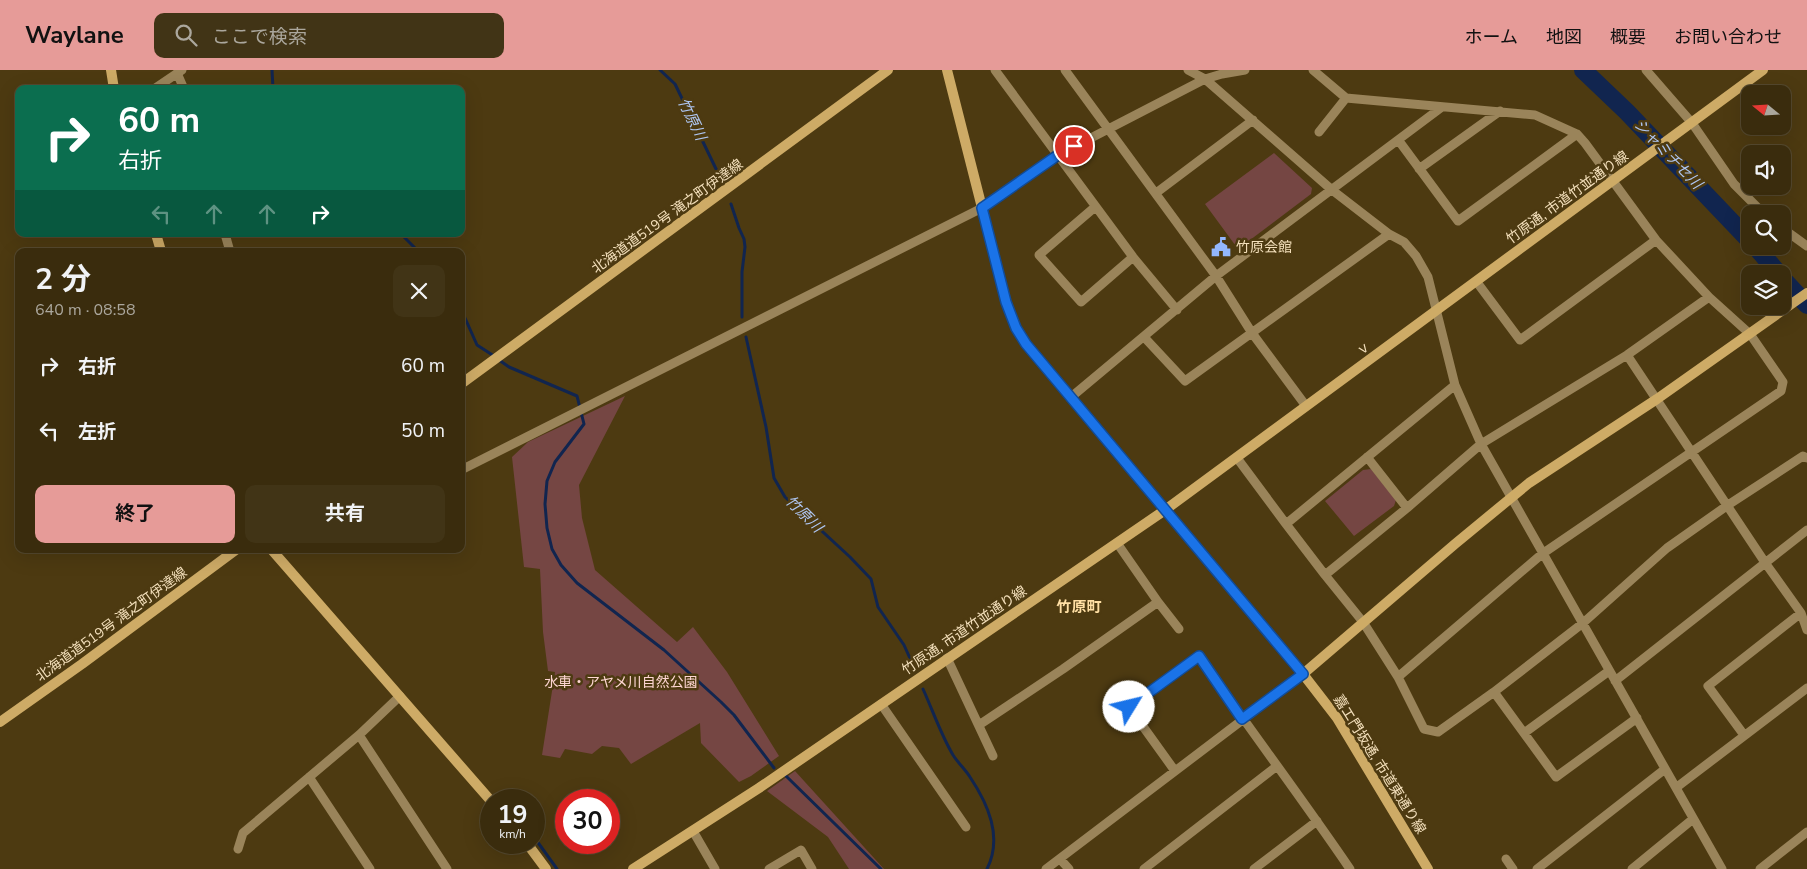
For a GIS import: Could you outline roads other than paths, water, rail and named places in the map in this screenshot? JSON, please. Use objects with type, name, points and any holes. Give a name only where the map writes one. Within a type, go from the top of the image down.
[{"type":"street","points":[[111,70],[113,85]]},
{"type":"street","name":"北海道道519号 滝之町伊達線","points":[[465,381],[888,70]]},
{"type":"street","name":"嘉エ門坂通, 市道東通り線","points":[[947,70],[1006,302],[1016,328],[1026,344],[1070,398],[1338,718],[1428,869]]},
{"type":"street","points":[[995,70],[1095,207],[1177,310]]},
{"type":"street","points":[[1065,70],[1216,276],[1252,333],[1306,406]]},
{"type":"street","points":[[1188,70],[1205,79],[1332,190],[1389,234],[1404,242],[1416,256],[1428,277],[1455,385],[1481,444],[1722,869]]},
{"type":"street","points":[[1205,79],[1212,70]]},
{"type":"street","points":[[465,468],[982,208],[1058,155],[1108,128],[1205,79],[1245,70]]},
{"type":"street","points":[[1313,70],[1346,98],[1535,115],[1576,134],[1656,240],[1709,297],[1750,334],[1783,382],[1781,391],[1542,554],[1398,676]]},
{"type":"street","points":[[1646,70],[1692,123],[1734,184],[1755,205]]},
{"type":"street","name":"竹原通, 市道竹並通り線","points":[[1436,311],[1763,70]]},
{"type":"street","points":[[160,85],[179,72],[183,85]]},
{"type":"street","points":[[1318,132],[1346,98]]},
{"type":"street","points":[[1070,398],[1216,276],[1442,107]]},
{"type":"street","points":[[1419,169],[1500,111]]},
{"type":"street","points":[[1156,193],[1253,120]]},
{"type":"street","points":[[1399,141],[1458,221],[1576,134]]},
{"type":"street","points":[[1095,207],[1040,255],[1080,302],[1133,257]]},
{"type":"street","points":[[1144,337],[1186,381],[1389,234]]},
{"type":"street","points":[[1791,234],[1807,246]]},
{"type":"street","points":[[1476,281],[1520,340],[1656,240]]},
{"type":"street","points":[[1046,869],[1303,674],[1362,622],[1529,483],[1657,399],[1807,294]]},
{"type":"street","points":[[1325,575],[1481,444],[1627,355],[1709,297]]},
{"type":"street","name":"ｖ","points":[[1306,406],[1436,311]]},
{"type":"street","points":[[1627,355],[1766,564],[1801,613],[1807,630]]},
{"type":"street","points":[[1286,524],[1455,385]]},
{"type":"street","name":"竹原通, 市道竹並通り線","points":[[634,869],[759,788],[1165,510],[1306,406]]},
{"type":"street","points":[[1237,458],[1362,622],[1398,676],[1424,729],[1438,732],[1494,692],[1582,623],[1667,548],[1728,505],[1804,456],[1807,458]]},
{"type":"street","points":[[1367,457],[1407,508]]},
{"type":"street","points":[[1615,681],[1807,530]]},
{"type":"street","points":[[1116,543],[1158,602],[1180,629]]},
{"type":"street","name":"北海道道519号 滝之町伊達線","points":[[0,722],[232,553]]},
{"type":"street","points":[[275,553],[481,789]]},
{"type":"street","points":[[979,726],[1158,602]]},
{"type":"street","points":[[1744,735],[1708,686],[1801,613]]},
{"type":"street","points":[[1175,771],[1129,707],[1199,656],[1350,869]]},
{"type":"street","points":[[947,658],[993,756]]},
{"type":"street","points":[[1524,733],[1609,671]]},
{"type":"street","points":[[1677,787],[1807,688]]},
{"type":"street","points":[[1494,692],[1556,776],[1636,718]]},
{"type":"street","points":[[238,849],[243,832],[359,735],[400,696]]},
{"type":"street","points":[[881,704],[966,826]]},
{"type":"street","points":[[359,735],[447,869]]},
{"type":"street","points":[[1144,869],[1277,766]]},
{"type":"street","points":[[1537,869],[1665,770]]},
{"type":"street","points":[[309,777],[370,869]]},
{"type":"street","points":[[1632,869],[1693,819]]},
{"type":"street","points":[[1254,869],[1317,820]]},
{"type":"street","points":[[693,831],[715,869]]},
{"type":"street","points":[[1760,869],[1807,832]]},
{"type":"street","points":[[769,869],[801,850],[812,869]]},
{"type":"street","points":[[535,854],[546,869]]},
{"type":"street","points":[[1060,859],[1069,869]]},
{"type":"street","points":[[1506,859],[1513,869]]},
{"type":"waterway","points":[[272,70],[273,85]]},
{"type":"waterway","name":"竹原川","points":[[660,70],[675,84],[718,173]]},
{"type":"waterway","name":"シャミチセ川","points":[[1583,70],[1627,112],[1741,232]]},
{"type":"waterway","name":"竹原川","points":[[731,204],[744,239],[745,247],[742,272],[742,317]]},
{"type":"waterway","points":[[404,237],[415,248]]},
{"type":"waterway","name":"シャミチセ川","points":[[1763,255],[1771,265]]},
{"type":"waterway","name":"シャミチセ川","points":[[1791,288],[1807,305]]},
{"type":"waterway","points":[[465,318],[477,345],[494,356]]},
{"type":"waterway","name":"竹原川","points":[[746,337],[766,427],[774,478],[785,497],[871,579],[878,607],[904,645],[913,665]]},
{"type":"waterway","points":[[499,360],[509,367],[577,396],[584,424],[555,462],[547,481],[545,504],[547,528],[552,549],[561,565],[577,583],[664,650],[721,702],[734,715],[774,768]]},
{"type":"waterway","name":"竹原川","points":[[923,689],[949,747],[977,787],[988,810],[994,845],[987,869]]},
{"type":"waterway","points":[[786,776],[881,869]]},
{"type":"waterway","points":[[545,852],[557,869]]},
{"type":"place","name":"竹原会館","points":[[1221,247]]},
{"type":"district","name":"竹原町","points":[[1079,607]]},
{"type":"park label","name":"水車・アヤメ川自然公園","points":[[621,682]]}]
